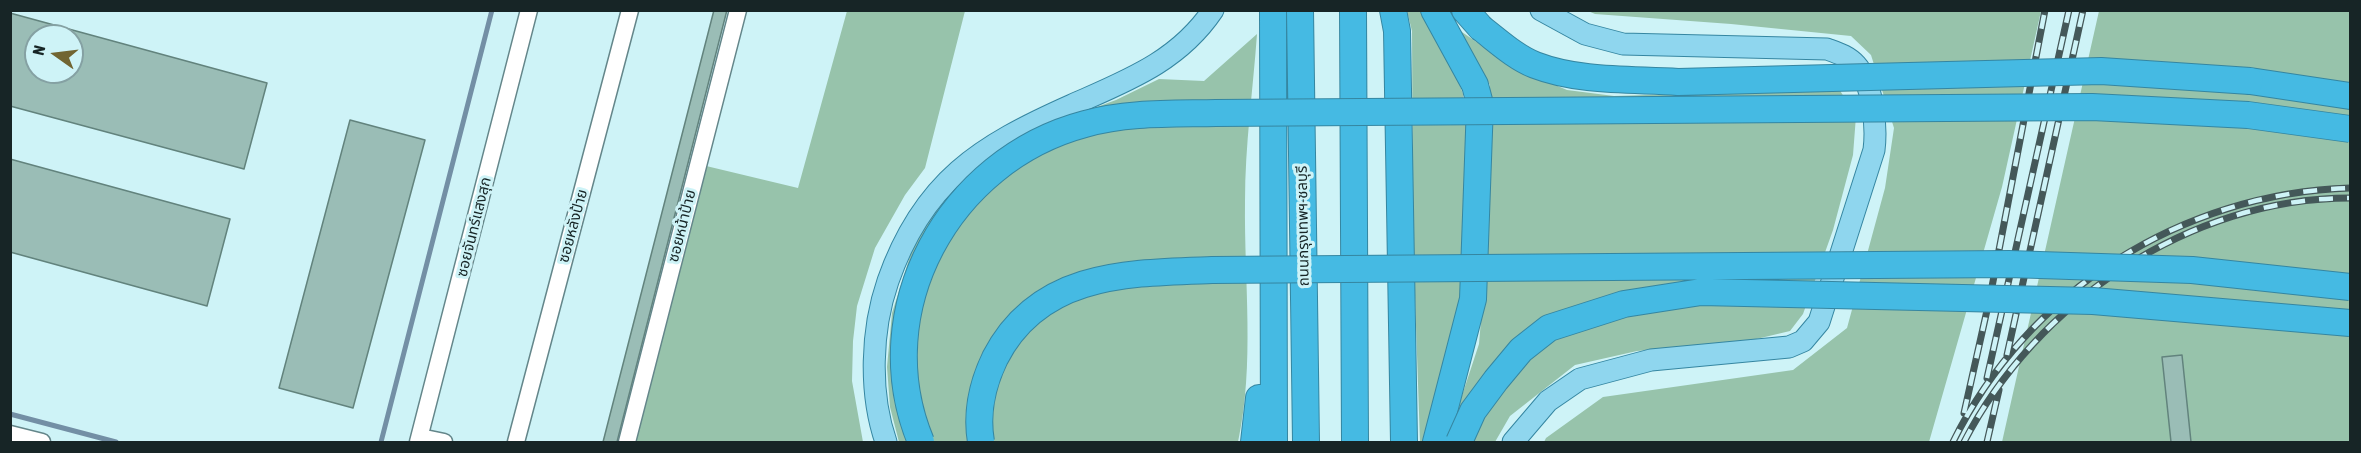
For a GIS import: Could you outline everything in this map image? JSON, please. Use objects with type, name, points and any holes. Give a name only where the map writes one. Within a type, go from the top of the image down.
[{"type":"highway","points":[[1273,10],[1271,75],[1274,442]]},
{"type":"highway","name":"ถนนกรุงเทพฯ-ชลบุรี","points":[[1300,10],[1306,442]]},
{"type":"highway","points":[[1353,10],[1355,442]]},
{"type":"highway","points":[[1434,10],[1475,85],[1480,104],[1473,299],[1436,442]]},
{"type":"highway","points":[[1473,19],[1512,52],[1534,65],[1560,72],[1610,79],[1678,82],[2102,71],[2250,81],[2350,96]]},
{"type":"highway","points":[[1395,21],[1404,442]]},
{"type":"highway","points":[[1254,442],[1259,398],[1261,159],[1264,111],[1271,75]]},
{"type":"highway","points":[[921,442],[909,411],[905,359],[911,305],[927,253],[956,208],[992,170],[1038,141],[1086,123],[1152,114],[2092,107],[2248,115],[2350,129]]},
{"type":"highway","points":[[981,442],[980,408],[983,387],[1003,343],[1016,326],[1043,303],[1069,289],[1110,277],[1212,270],[2009,264],[2192,270],[2350,287]]},
{"type":"highway","points":[[1459,442],[1473,411],[1496,380],[1521,350],[1549,328],[1624,304],[1701,292],[2093,301],[2350,323]]},
{"type":"main road","points":[[886,442],[875,380],[880,311],[893,266],[907,238],[939,190],[978,153],[1006,136],[1134,79],[1163,61],[1200,28],[1213,10]]},
{"type":"main road","points":[[1513,442],[1548,401],[1580,379],[1651,360],[1789,347],[1803,341],[1819,322],[1874,150],[1876,129],[1869,92],[1857,66],[1844,55],[1827,49],[1623,44],[1585,34],[1541,10]]},
{"type":"street","name":"ซอยจันทร์แสงสุก","points":[[419,440],[529,10]]},
{"type":"street","name":"ซอยหลังป้าย","points":[[516,442],[630,10]]},
{"type":"street","name":"ซอยหน้าป้าย","points":[[627,442],[738,10]]},
{"type":"street","points":[[10,434],[42,442]]},
{"type":"street","points":[[419,440],[444,442]]},
{"type":"green space","points":[[847,11],[965,11],[925,168],[905,195],[875,248],[857,306],[852,381],[863,442],[632,442],[702,165],[798,188]]},
{"type":"green space","points":[[1407,11],[1422,11],[1454,68],[1463,94],[1469,155],[1464,300],[1429,442],[1420,442],[1413,237],[1412,31]]},
{"type":"green space","points":[[1588,11],[2041,11],[2002,187],[1929,442],[1544,442],[1546,438],[1603,397],[1793,370],[1847,328],[1885,188],[1894,128],[1871,55],[1851,36],[1595,14]]},
{"type":"green space","points":[[2099,11],[2350,11],[2350,442],[2002,442]]},
{"type":"green space","points":[[1459,30],[1513,67],[1567,90],[1614,96],[1839,89],[1856,116],[1853,155],[1833,230],[1803,314],[1790,331],[1748,341],[1637,351],[1575,365],[1510,416],[1495,442],[1449,442],[1448,438],[1479,344],[1488,236],[1490,85]]},
{"type":"green space","points":[[1257,34],[1245,181],[1248,323],[1246,383],[1238,442],[899,442],[890,407],[887,367],[892,313],[912,250],[934,211],[957,184],[980,162],[1075,115],[1116,100],[1159,79],[1204,81]]},
{"type":"building","points":[[714,10],[727,10],[617,442],[603,442]]},
{"type":"building","points":[[10,13],[50,24],[24,24],[24,84],[84,84],[84,33],[267,83],[244,169],[10,106]]},
{"type":"building","points":[[350,120],[425,140],[353,408],[279,388]]},
{"type":"building","points":[[10,159],[230,219],[207,306],[10,252]]},
{"type":"building","points":[[2182,355],[2191,442],[2171,442],[2162,357]]},
{"type":"waterway","points":[[381,442],[492,10]]},
{"type":"waterway","points":[[10,414],[116,442]]},
{"type":"railway","points":[[1964,413],[1990,297],[2045,10]]},
{"type":"railway","points":[[1987,378],[2069,10]]},
{"type":"railway","points":[[2007,355],[2083,10]]},
{"type":"railway","points":[[1953,442],[1984,388],[2023,339],[2067,297],[2116,260],[2170,231],[2228,209],[2288,194],[2350,188]]},
{"type":"railway","points":[[1964,442],[1995,391],[2032,345],[2076,303],[2124,268],[2177,238],[2232,216],[2290,203],[2350,198]]},
{"type":"railway","points":[[1987,442],[1999,390]]}]
